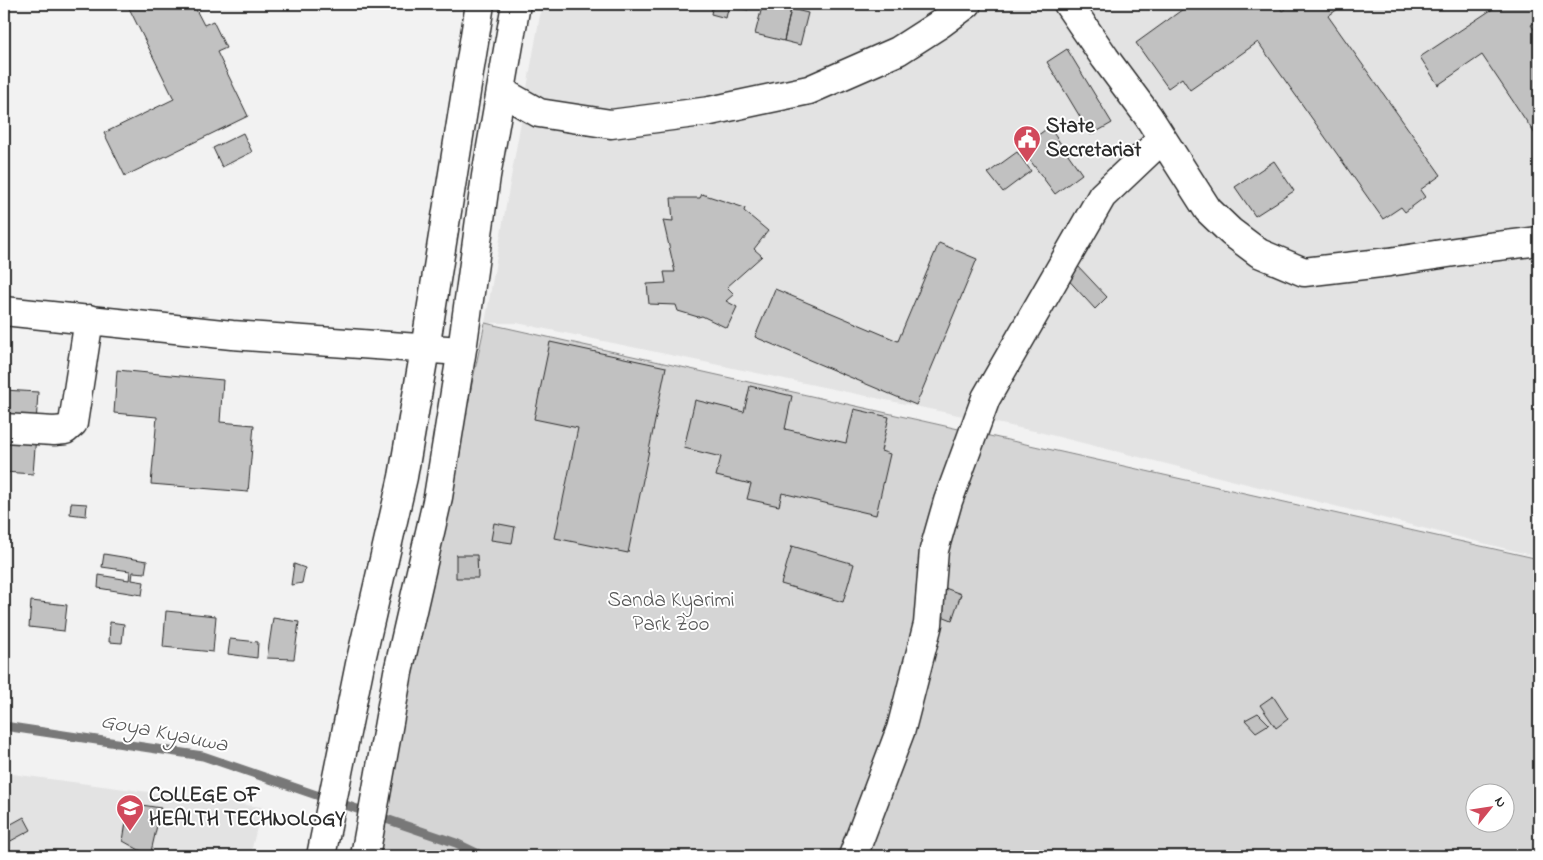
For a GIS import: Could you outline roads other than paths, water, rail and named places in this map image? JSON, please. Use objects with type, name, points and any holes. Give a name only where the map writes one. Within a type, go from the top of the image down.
[{"type":"main road","points":[[322,850],[360,664],[403,477],[480,4]]},
{"type":"main road","points":[[365,854],[398,672],[438,497],[486,176],[516,4]]},
{"type":"main road","points":[[502,92],[539,113],[611,124],[710,111],[809,90],[898,51],[967,4]]},
{"type":"main road","points":[[1068,4],[1162,139],[1208,210],[1231,232],[1259,253],[1304,272],[1539,241]]},
{"type":"main road","points":[[853,856],[901,729],[928,624],[934,550],[948,501],[986,398],[1102,196],[1162,139]]},
{"type":"main road","points":[[4,311],[232,334],[461,352]]},
{"type":"main road","points":[[4,428],[54,431],[65,430],[73,423],[88,320]]},
{"type":"waterway","name":"Goya Kyauwa","points":[[4,726],[203,756],[456,843],[483,856]]},
{"type":"place","name":"State Secretariat","points":[[1027,163]]},
{"type":"place","name":"COLLEGE OF HEALTH TECHNOLOGY","points":[[130,832]]},
{"type":"park label","name":"Sanda Kyarimi Park Zoo","points":[[671,613]]}]
